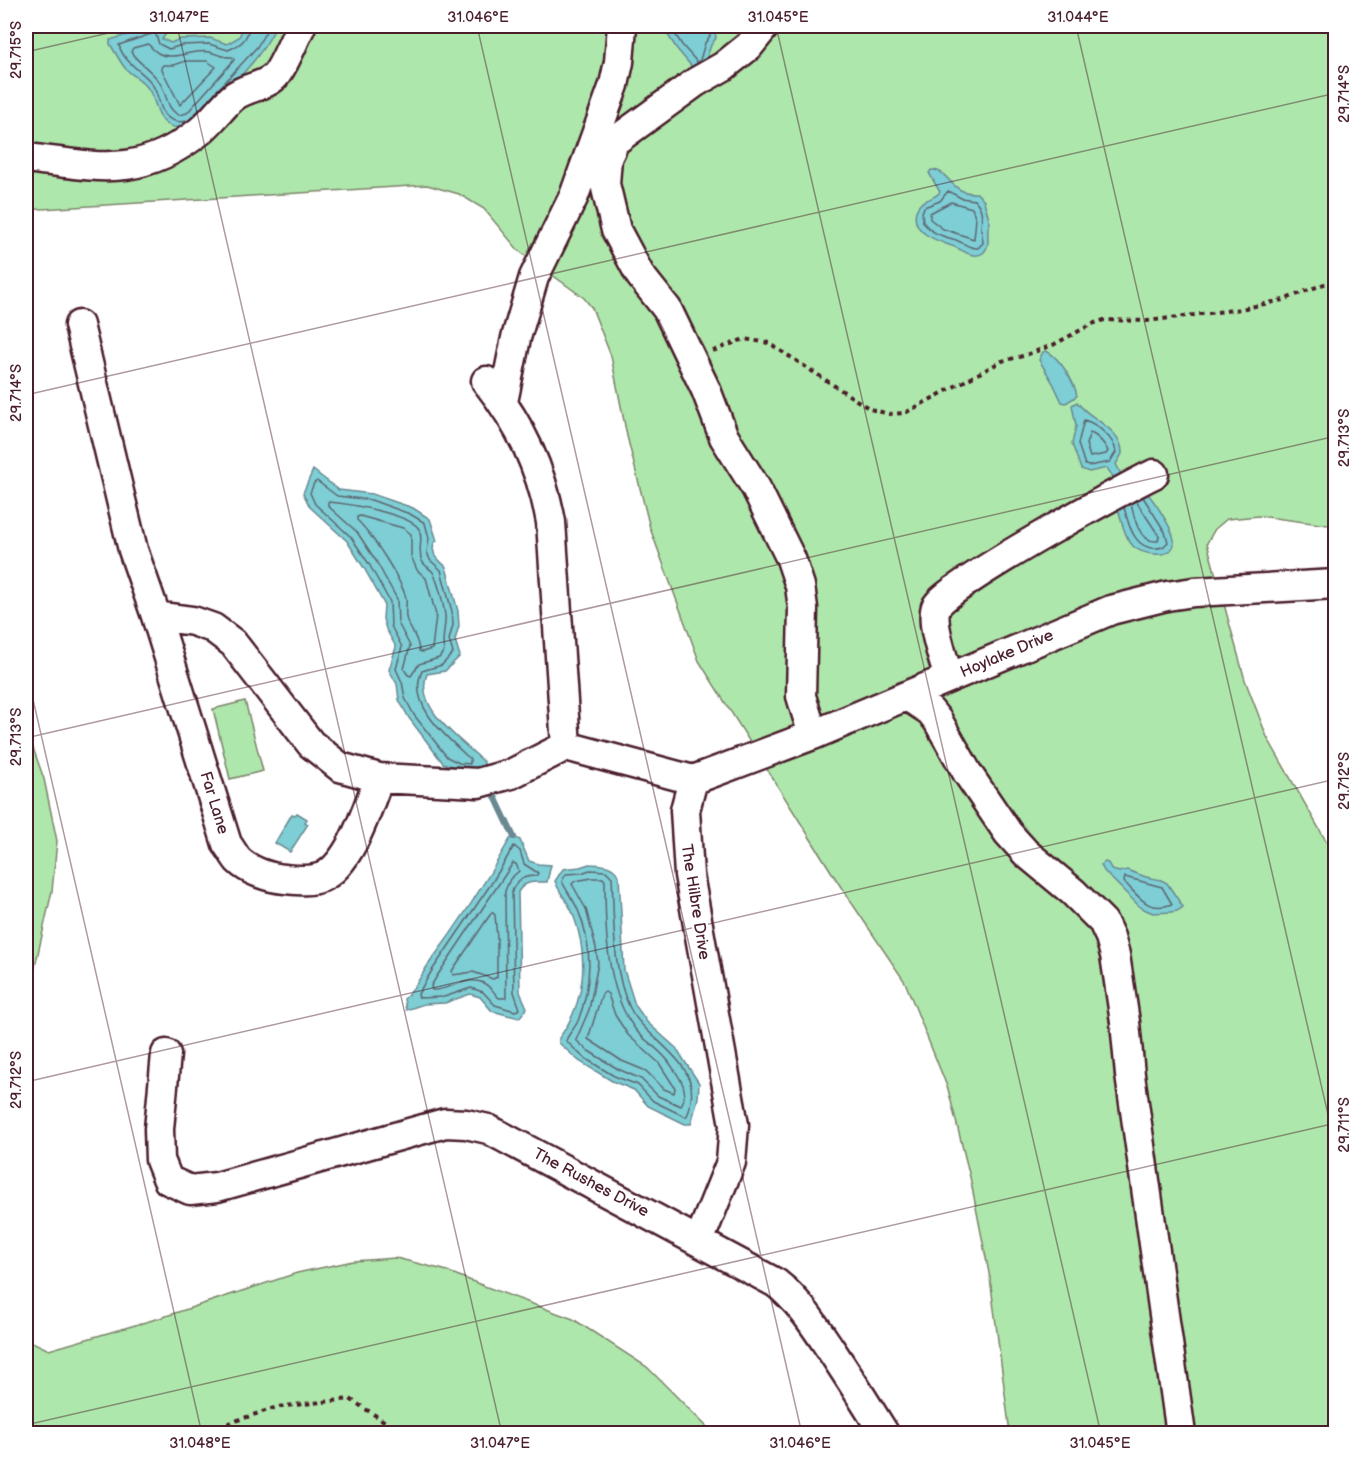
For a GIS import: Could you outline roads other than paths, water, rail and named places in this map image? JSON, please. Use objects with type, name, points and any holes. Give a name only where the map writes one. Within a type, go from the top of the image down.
[{"type":"street","points":[[26,158],[108,167],[153,160],[172,151],[201,130],[234,96],[274,78],[301,26]]},
{"type":"street","points":[[566,746],[549,512],[538,469],[527,444],[494,392],[516,338],[534,277],[574,196],[614,85],[620,62],[622,26]]},
{"type":"street","points":[[765,26],[749,46],[724,66],[696,82],[615,141],[607,158],[605,184],[616,230],[640,275],[667,309],[706,390],[724,437],[756,488],[791,559],[800,586],[803,608],[801,696],[813,735]]},
{"type":"street","name":"Far Lane","points":[[79,325],[133,550],[156,616],[227,844],[238,860],[252,870],[278,879],[304,880],[322,877],[337,865],[352,844],[379,778]]},
{"type":"street","points":[[949,678],[935,625],[934,614],[937,604],[949,592],[972,578],[1109,496],[1147,477]]},
{"type":"street","name":"Hoylake Drive","points":[[693,780],[813,735],[1111,610],[1194,592],[1335,584]]},
{"type":"street","points":[[156,616],[193,621],[213,628],[233,642],[311,744],[340,767],[379,778],[488,781],[566,746],[693,780]]},
{"type":"street","points":[[907,696],[930,711],[938,721],[968,774],[1008,833],[1026,853],[1092,909],[1103,922],[1110,937],[1125,1022],[1130,1075],[1181,1434]]},
{"type":"street","name":"The Hilbre Drive","points":[[693,780],[685,810],[689,875],[734,1125],[731,1162],[699,1241]]},
{"type":"street","name":"The Rushes Drive","points":[[166,1054],[159,1129],[160,1160],[168,1180],[190,1190],[217,1187],[445,1123],[466,1124],[488,1129],[776,1283],[804,1310],[857,1388],[884,1433]]},
{"type":"water","points":[[157,26],[168,26],[169,30],[162,39],[171,43],[180,39],[210,38],[227,44],[239,37],[244,26],[276,26],[248,68],[185,128],[175,128],[168,125],[159,115],[147,87],[125,68],[110,44],[110,40]]},
{"type":"water","points":[[662,26],[714,26],[716,38],[705,63],[693,68]]},
{"type":"water","points":[[931,170],[942,173],[961,190],[977,193],[984,201],[990,223],[988,242],[983,253],[971,255],[940,242],[926,235],[917,225],[916,211],[920,204],[940,192],[929,173]]},
{"type":"water","points":[[1046,351],[1061,364],[1076,391],[1077,396],[1066,403],[1062,402],[1039,360]]},
{"type":"water","points":[[1077,402],[1117,437],[1122,454],[1116,464],[1121,474],[1125,473],[1144,489],[1163,515],[1174,540],[1170,551],[1151,554],[1133,546],[1121,520],[1116,482],[1107,468],[1089,472],[1081,469],[1072,444],[1076,426],[1072,405]]},
{"type":"water","points":[[313,470],[339,490],[372,494],[413,508],[430,519],[437,541],[433,549],[435,556],[446,567],[458,611],[459,626],[455,640],[460,656],[445,671],[427,674],[425,687],[427,700],[442,723],[484,762],[484,768],[472,771],[443,763],[409,718],[399,700],[397,684],[389,670],[396,647],[383,619],[384,604],[347,541],[310,507],[303,493]]},
{"type":"water","points":[[297,813],[307,819],[305,822],[308,824],[290,852],[275,843],[292,814]]},
{"type":"water","points":[[514,837],[520,840],[529,861],[551,865],[547,882],[524,885],[518,892],[520,992],[527,1008],[519,1018],[492,1011],[480,997],[470,994],[445,1003],[424,1004],[406,1010],[404,999],[471,903],[510,839]]},
{"type":"water","points":[[1105,862],[1112,870],[1119,872],[1127,870],[1167,883],[1183,907],[1172,912],[1153,913],[1140,907],[1104,871],[1101,865]]},
{"type":"water","points":[[589,864],[610,867],[619,876],[624,970],[635,1005],[647,1022],[676,1048],[699,1083],[698,1098],[691,1124],[685,1124],[648,1106],[634,1090],[612,1081],[579,1061],[559,1043],[559,1038],[568,1024],[580,994],[583,962],[573,914],[555,881],[563,869]]},
{"type":"waterway","points":[[490,786],[514,837]]}]
